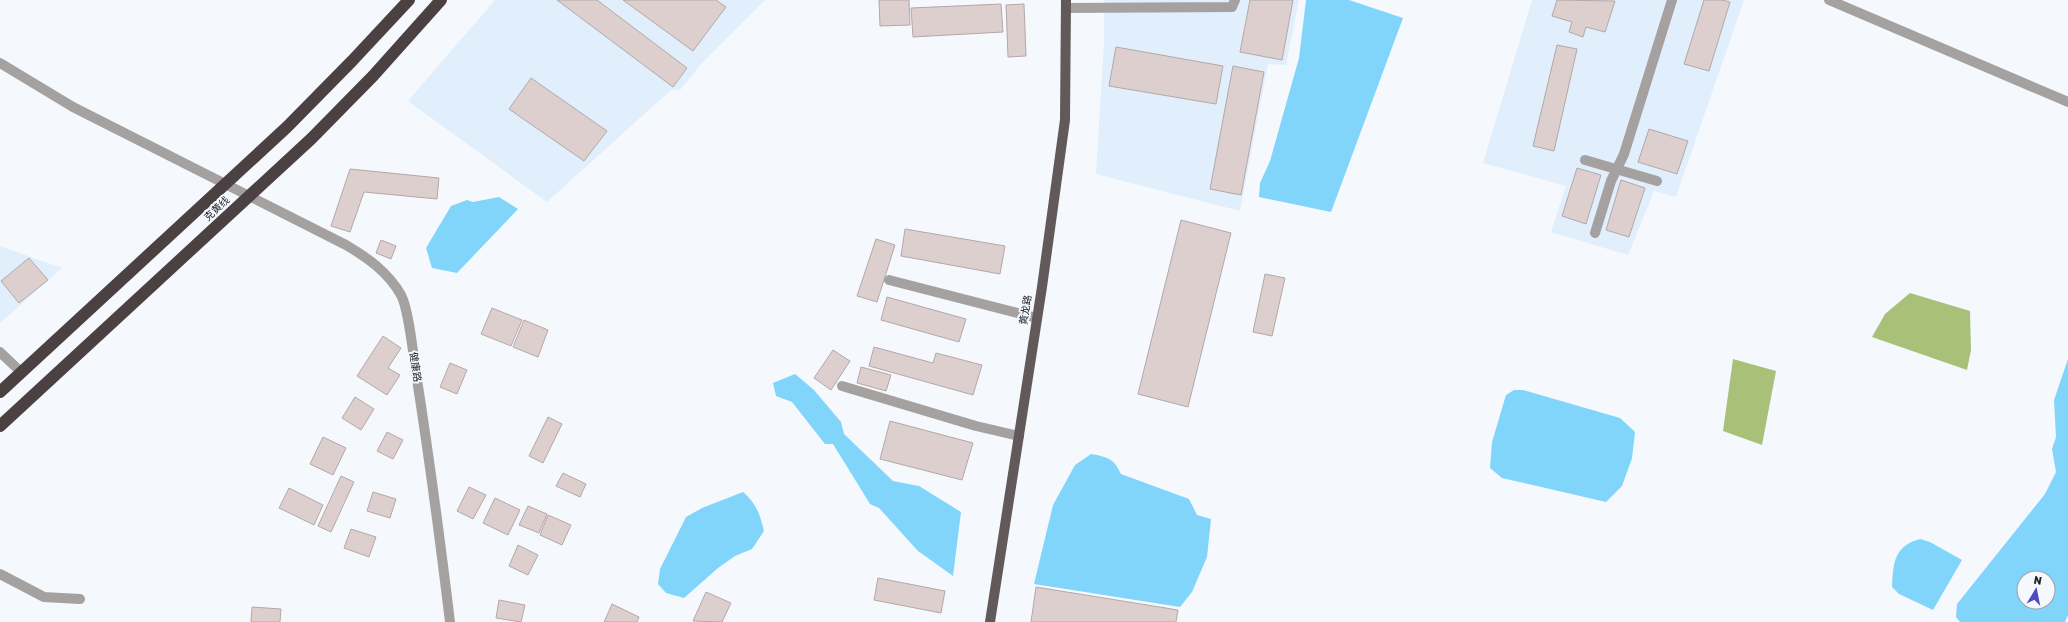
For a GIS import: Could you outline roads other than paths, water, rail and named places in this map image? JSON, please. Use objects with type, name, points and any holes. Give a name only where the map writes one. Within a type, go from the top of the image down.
[{"type":"highway","name":"克黄线","points":[[0,392],[287,127],[409,0]]},
{"type":"highway","name":"克黄线","points":[[0,426],[321,128],[373,76],[441,0]]},
{"type":"main road","name":"黄龙路","points":[[990,622],[1038,318],[1065,120],[1066,4]]},
{"type":"street","points":[[1066,4],[1232,7],[1235,0]]},
{"type":"street","points":[[1595,233],[1611,181],[1624,154],[1672,0]]},
{"type":"street","points":[[1829,0],[2068,102]]},
{"type":"street","name":"健康路","points":[[0,62],[73,108],[249,195],[370,259],[392,280],[402,297],[434,486],[450,622]]},
{"type":"street","points":[[1585,160],[1657,181]]},
{"type":"street","points":[[889,280],[1038,318]]},
{"type":"street","points":[[0,352],[22,372]]},
{"type":"street","points":[[842,386],[976,426],[1019,436]]},
{"type":"street","points":[[0,574],[44,597],[80,599]]},
{"type":"water","points":[[1306,0],[1349,0],[1403,18],[1331,212],[1259,197],[1260,183],[1270,161],[1299,58]]},
{"type":"water","points":[[499,197],[518,209],[457,273],[432,268],[426,248],[451,206],[467,200],[473,202]]},
{"type":"water","points":[[2068,359],[2068,615],[2065,622],[1960,622],[1956,617],[1957,604],[2045,494],[2056,472],[2052,449],[2056,437],[2054,400]]},
{"type":"water","points":[[795,374],[814,390],[841,422],[844,434],[893,481],[919,486],[961,512],[953,576],[918,551],[879,508],[870,504],[833,444],[825,444],[792,402],[776,396],[773,383]]},
{"type":"water","points":[[1514,390],[1523,390],[1620,418],[1635,432],[1632,458],[1622,486],[1606,502],[1502,478],[1490,468],[1492,442],[1506,395]]},
{"type":"water","points":[[1091,454],[1113,461],[1121,474],[1189,499],[1197,515],[1211,519],[1207,557],[1192,592],[1180,607],[1034,584],[1053,505],[1075,465]]},
{"type":"water","points":[[743,492],[757,509],[764,531],[752,549],[735,556],[718,568],[684,598],[666,593],[658,584],[660,569],[686,517],[702,508]]},
{"type":"water","points":[[1920,539],[1930,542],[1962,560],[1933,610],[1899,594],[1892,587],[1894,563],[1900,551],[1911,542]]}]
